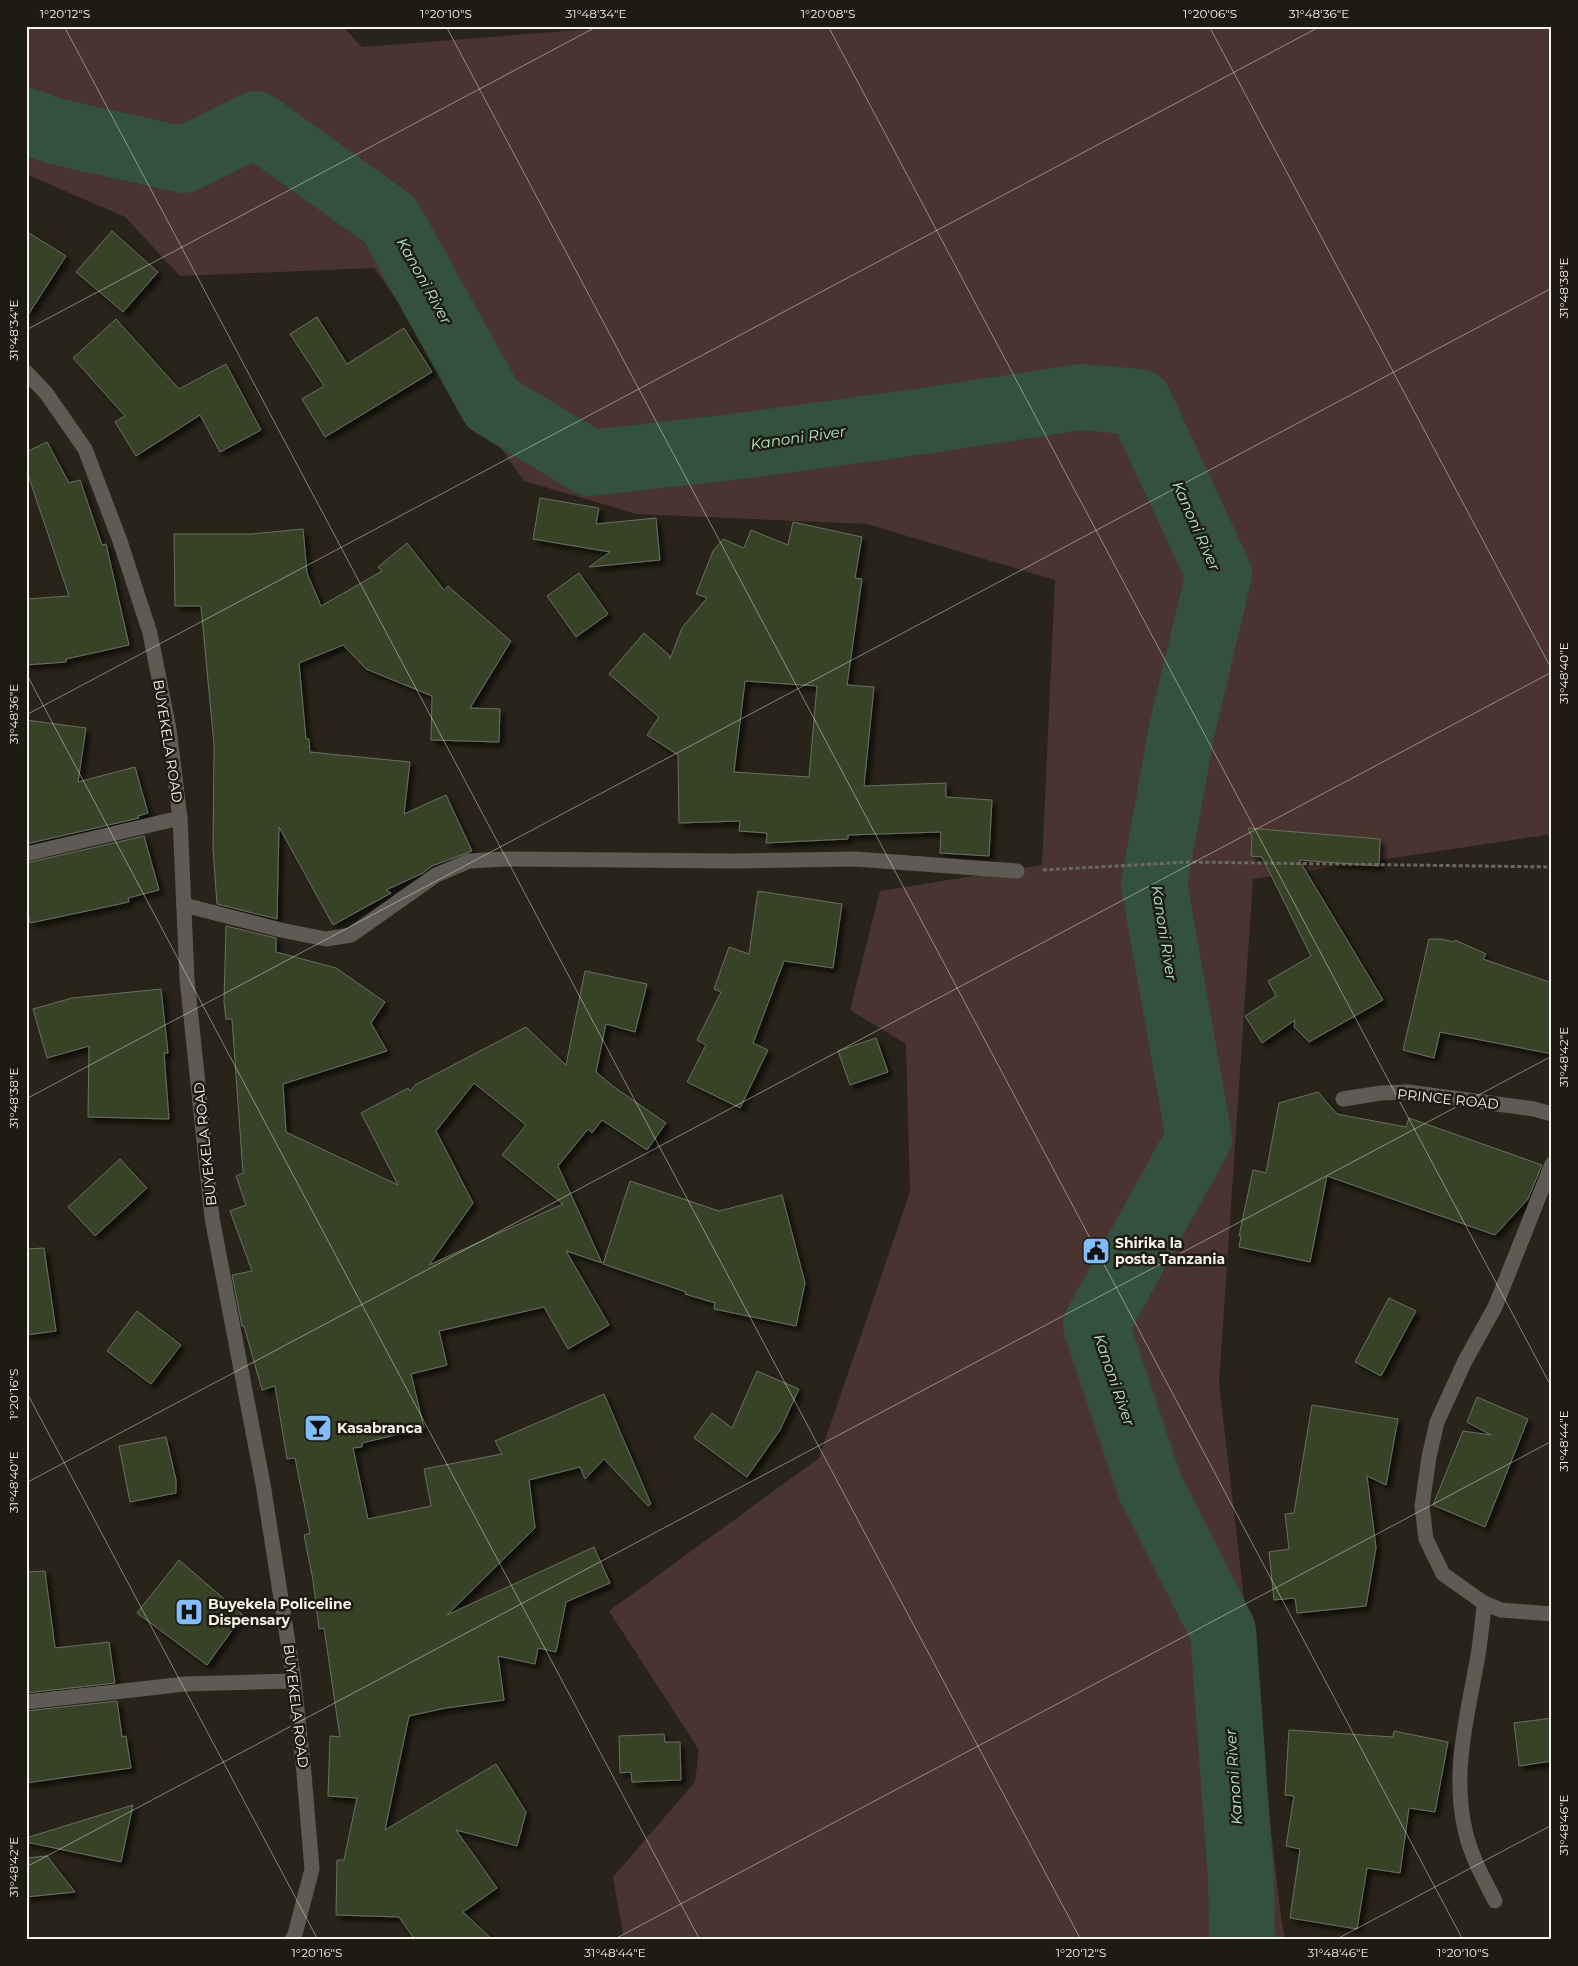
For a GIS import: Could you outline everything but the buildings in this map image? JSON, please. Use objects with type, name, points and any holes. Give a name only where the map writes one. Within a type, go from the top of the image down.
[{"type":"street","name":"BUYEKELA ROAD","points":[[26,372],[46,393],[85,449],[120,541],[150,633],[169,729],[180,818],[188,979],[212,1218],[263,1484],[294,1681],[304,1774],[312,1869],[292,1940]]},
{"type":"street","points":[[26,854],[180,818]]},
{"type":"street","points":[[184,905],[281,930],[326,939],[351,935],[436,875],[469,861],[506,859],[733,861],[855,859],[1017,871]]},
{"type":"street","name":"PRINCE ROAD","points":[[1343,1099],[1381,1093],[1408,1092],[1534,1109],[1552,1114]]},
{"type":"street","points":[[1552,1164],[1495,1307],[1465,1361],[1437,1422],[1429,1456],[1422,1506],[1426,1539],[1443,1574],[1484,1603],[1502,1610],[1552,1614]]},
{"type":"street","points":[[1484,1603],[1479,1649],[1465,1715],[1460,1754],[1461,1803],[1466,1835],[1479,1870],[1495,1900]]},
{"type":"street","points":[[26,1702],[185,1684],[294,1681]]},
{"type":"path","points":[[1017,871],[1189,862],[1552,867]]},
{"type":"shaded area","points":[[26,26],[342,26],[362,47],[631,26],[1552,26],[1552,834],[1253,879],[1219,1383],[1285,1940],[624,1940],[613,1877],[695,1782],[699,1750],[609,1611],[819,1458],[910,1192],[906,1044],[850,1010],[880,891],[1042,865],[1055,580],[867,524],[637,514],[524,481],[374,268],[180,276],[125,217],[26,174]]},
{"type":"waterway","name":"Kanoni River","points":[[26,121],[54,131],[184,160],[256,124],[390,220],[492,404],[590,463],[732,447],[1081,397],[1139,402],[1219,574],[1182,729],[1154,884],[1199,1138],[1096,1325],[1150,1487],[1223,1631],[1241,1880],[1242,1940]]},
{"type":"place","name":"Shirika la posta Tanzania","points":[[1096,1251]]},
{"type":"place","name":"Kasabranca","points":[[318,1428]]},
{"type":"place","name":"Buyekela Policeline Dispensary","points":[[189,1612]]}]
